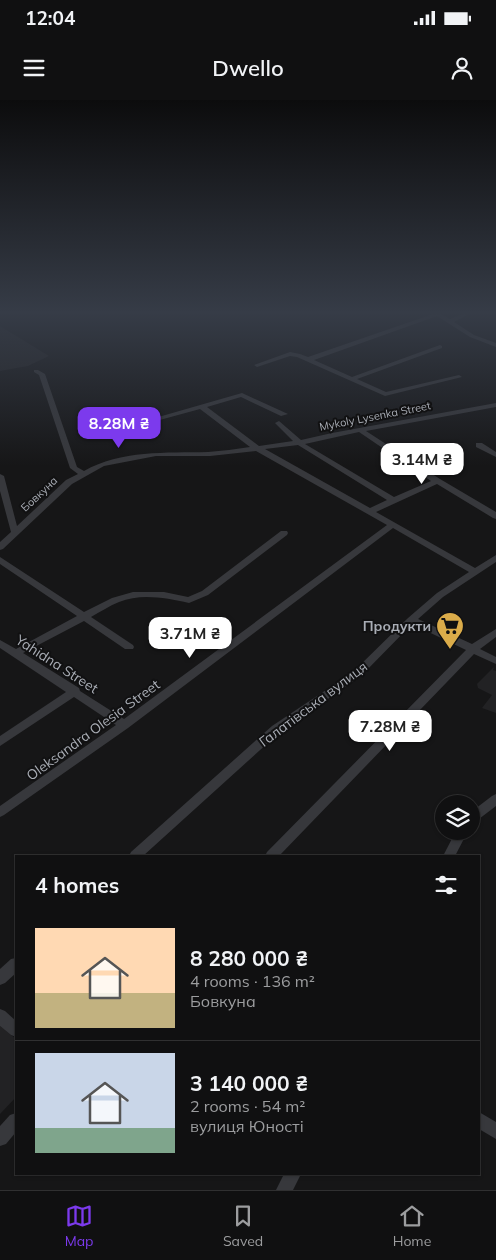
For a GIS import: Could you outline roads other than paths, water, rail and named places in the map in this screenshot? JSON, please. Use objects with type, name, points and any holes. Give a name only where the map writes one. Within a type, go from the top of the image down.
[{"type":"street","points":[[321,365],[385,394],[459,377]]},
{"type":"street","points":[[351,379],[390,365]]},
{"type":"street","points":[[36,371],[42,374],[74,468],[83,474]]},
{"type":"street","points":[[146,422],[242,395],[284,414]]},
{"type":"street","name":"Mykoly Lysenka Street","points":[[258,448],[299,444],[332,434],[496,405]]},
{"type":"street","points":[[202,407],[258,448],[475,571]]},
{"type":"street","points":[[280,422],[299,444],[394,501]]},
{"type":"street","points":[[360,430],[437,481],[496,516]]},
{"type":"street","points":[[479,445],[496,455]]},
{"type":"street","name":"Бовкуна","points":[[0,546],[69,482],[102,464],[156,454],[210,454],[258,448]]},
{"type":"street","points":[[0,476],[15,533]]},
{"type":"street","points":[[371,511],[437,481]]},
{"type":"street","name":"Oleksandra Olesia Street","points":[[0,812],[124,725],[393,524]]},
{"type":"street","points":[[16,654],[114,600],[132,596],[164,595],[189,600],[206,592],[284,533]]},
{"type":"street","name":"Галатівська вулиця","points":[[136,855],[276,729],[357,674],[411,620],[440,595],[496,558]]},
{"type":"street","points":[[0,560],[129,647]]},
{"type":"street","points":[[411,620],[496,660]]},
{"type":"street","points":[[272,855],[474,648],[496,632]]},
{"type":"street","name":"Yahidna Street","points":[[0,643],[124,725]]},
{"type":"street","points":[[0,742],[75,691]]},
{"type":"street","points":[[480,812],[496,799]]},
{"type":"street","points":[[450,855],[457,840]]},
{"type":"street","points":[[0,978],[15,965]]},
{"type":"street","points":[[0,1016],[15,1029]]},
{"type":"street","points":[[480,1121],[496,1130]]},
{"type":"street","points":[[0,1138],[15,1122]]},
{"type":"street","points":[[284,1190],[292,1175]]},
{"type":"place","name":"Продукти","points":[[450,650]]}]
